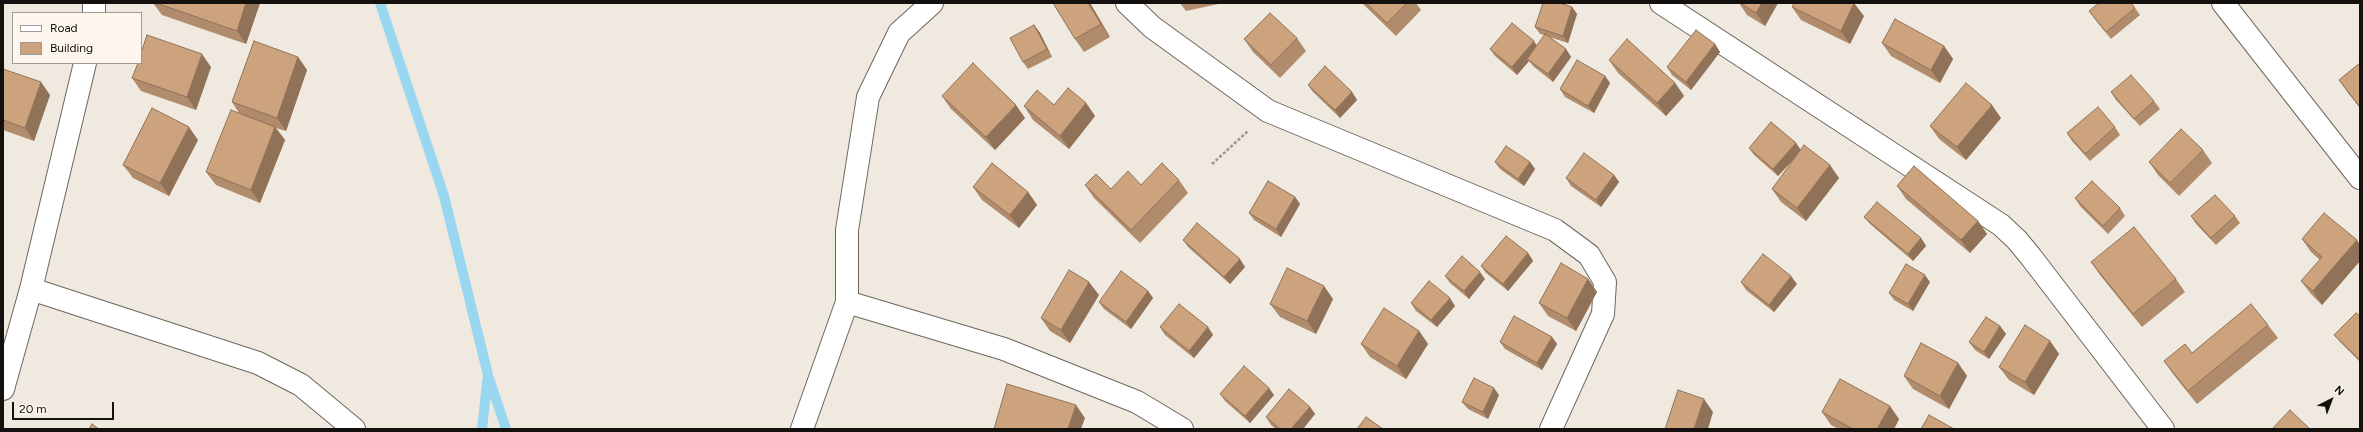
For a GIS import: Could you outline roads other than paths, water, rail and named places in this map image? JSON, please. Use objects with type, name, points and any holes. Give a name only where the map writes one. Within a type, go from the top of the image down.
[{"type":"street","points":[[802,429],[847,302],[847,230],[868,97],[899,33],[932,3]]},
{"type":"street","points":[[1127,3],[1152,27],[1268,112],[1555,230],[1590,255],[1605,282],[1603,314],[1551,429]]},
{"type":"street","points":[[1661,3],[2001,225],[2017,240],[2031,257],[2163,429]]},
{"type":"street","points":[[2223,3],[2360,178]]},
{"type":"street","points":[[3,389],[31,289],[86,64]]},
{"type":"street","points":[[31,289],[258,363],[301,385],[354,429]]},
{"type":"street","points":[[847,302],[1004,349],[1137,402],[1182,429]]},
{"type":"waterway","points":[[380,3],[444,196],[488,375],[482,429]]},
{"type":"waterway","points":[[489,378],[506,429]]}]
